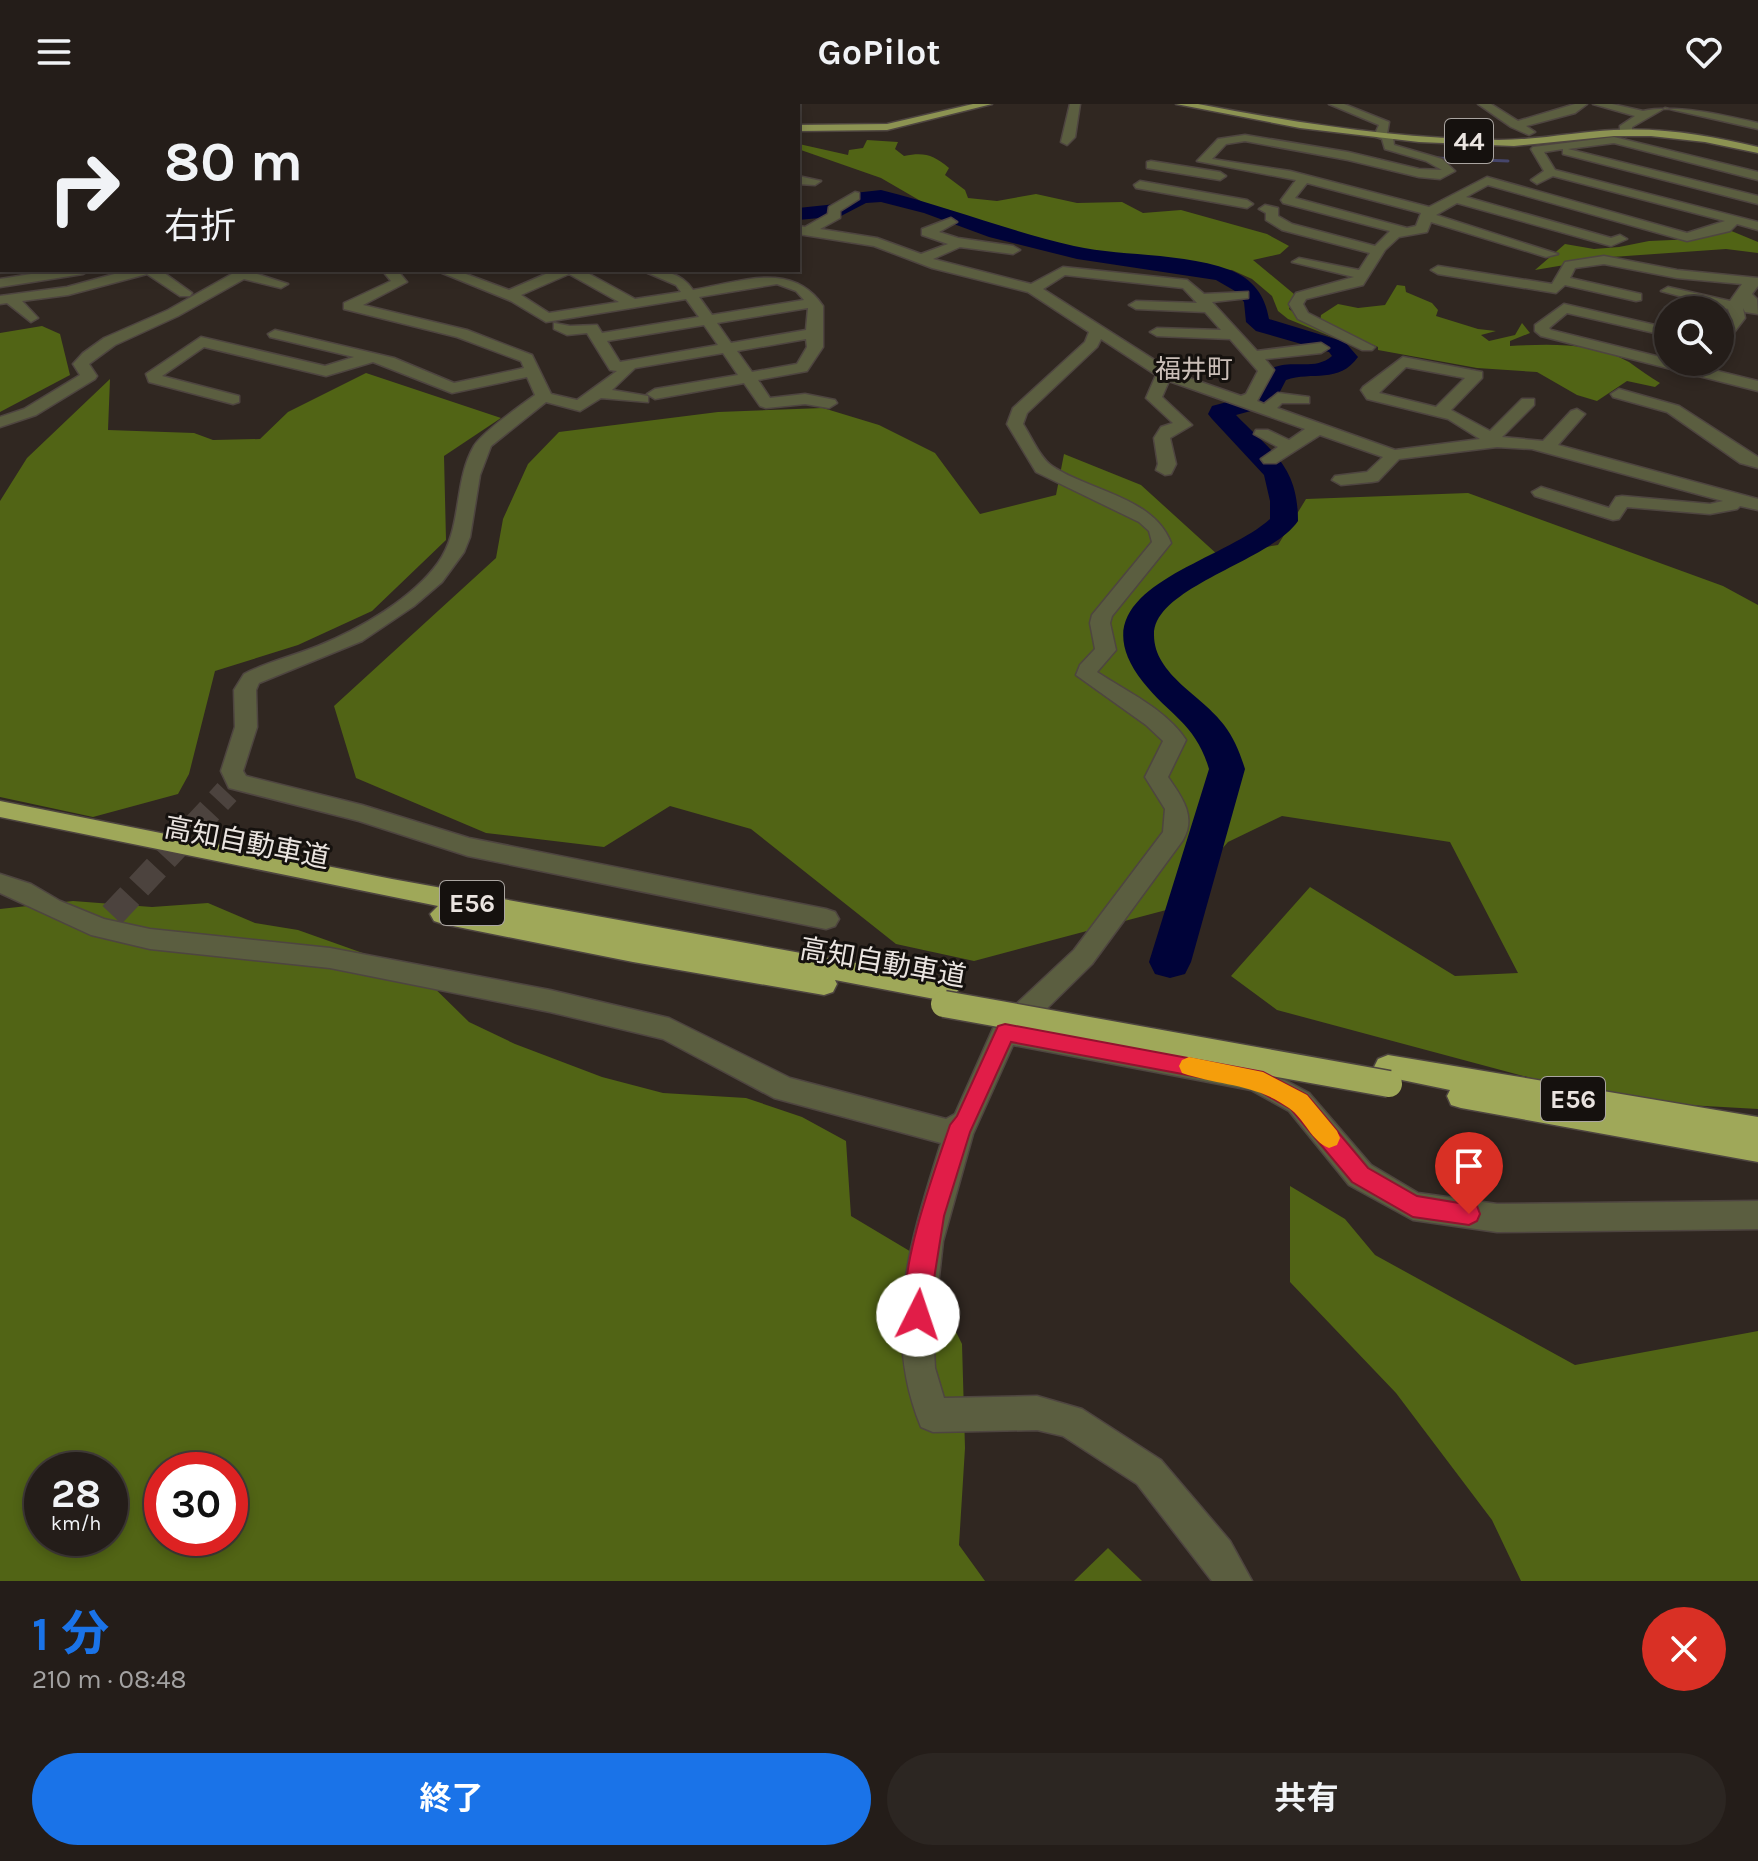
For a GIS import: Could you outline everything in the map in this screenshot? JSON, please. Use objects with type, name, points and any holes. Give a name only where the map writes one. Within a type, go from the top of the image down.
[{"type":"highway","name":"高知自動車道","points":[[0,809],[945,997],[1388,1076],[1758,1149]]},
{"type":"highway","name":"高知自動車道","points":[[0,825],[633,952],[945,997]]},
{"type":"highway","name":"高知自動車道","points":[[1388,1076],[1758,1130]]},
{"type":"main road","points":[[800,128],[887,127],[987,104]]},
{"type":"main road","name":"44","points":[[1181,104],[1316,130],[1383,137],[1547,144],[1626,133],[1697,137],[1758,151]]},
{"type":"street","points":[[1067,142],[1071,135],[1069,116],[1075,104]]},
{"type":"street","points":[[1262,183],[1203,161],[1222,141],[1245,138],[1348,156],[1419,173],[1440,175],[1449,171],[1438,162],[1389,147],[1383,137],[1385,124],[1362,109],[1334,104]]},
{"type":"street","points":[[1483,104],[1547,144],[1758,200]]},
{"type":"street","points":[[1512,122],[1568,104]]},
{"type":"street","points":[[1512,122],[1571,111],[1582,104]]},
{"type":"street","points":[[1598,104],[1645,115]]},
{"type":"street","points":[[1626,133],[1626,126],[1663,104],[1758,126]]},
{"type":"street","points":[[1551,172],[1537,149],[1547,144],[1614,140],[1758,176]]},
{"type":"street","points":[[1219,145],[1331,164],[1426,188]]},
{"type":"street","points":[[1682,206],[1758,151]]},
{"type":"street","points":[[1151,165],[1304,179],[1429,214],[1551,254]]},
{"type":"street","points":[[1518,190],[1551,172],[1758,226]]},
{"type":"street","points":[[1216,198],[1237,173]]},
{"type":"street","points":[[1304,179],[1287,200],[1407,232]]},
{"type":"street","points":[[800,180],[815,181]]},
{"type":"street","points":[[1367,347],[1303,316],[1296,304],[1301,296],[1358,282],[1378,251],[1395,234],[1422,229],[1429,214],[1487,181],[1687,237],[1725,228],[1734,220]]},
{"type":"street","points":[[1140,185],[1247,204]]},
{"type":"street","points":[[802,231],[855,196]]},
{"type":"street","points":[[1458,199],[1611,242],[1620,239]]},
{"type":"street","points":[[1516,243],[1575,206]]},
{"type":"street","points":[[1265,209],[1273,211],[1271,217],[1287,227],[1378,251]]},
{"type":"street","points":[[940,223],[927,232],[956,242],[969,241],[1013,250]]},
{"type":"street","points":[[802,231],[871,241],[937,265],[1033,289],[1165,373],[1316,430],[1394,455],[1495,440],[1547,447],[1758,505]]},
{"type":"street","points":[[871,241],[893,233]]},
{"type":"street","points":[[1472,248],[1491,236]]},
{"type":"street","points":[[923,258],[954,246],[956,242]]},
{"type":"street","points":[[1438,270],[1556,289],[1570,265],[1604,260],[1677,274],[1751,300]]},
{"type":"street","points":[[1299,262],[1362,275]]},
{"type":"street","points":[[1609,277],[1619,263]]},
{"type":"street","points":[[1033,289],[1056,272],[1079,269],[1187,284],[1266,372],[1253,397],[1252,406]]},
{"type":"street","points":[[5,299],[48,295],[139,272]]},
{"type":"street","points":[[151,272],[185,293]]},
{"type":"street","points":[[0,422],[41,406],[89,376],[81,364],[99,347],[170,314],[245,272],[281,284]]},
{"type":"street","points":[[391,272],[400,282],[349,306],[441,327],[512,351],[527,358],[544,397]]},
{"type":"street","points":[[447,272],[510,295],[567,331],[592,328],[615,367],[813,333]]},
{"type":"street","points":[[510,295],[565,272]]},
{"type":"street","points":[[574,272],[633,304]]},
{"type":"street","points":[[654,272],[681,282],[766,403],[805,399],[829,403]]},
{"type":"street","points":[[546,318],[778,280],[801,288],[814,303],[815,347],[802,368],[648,396],[597,393]]},
{"type":"street","points":[[1562,280],[1636,297]]},
{"type":"street","points":[[0,283],[90,283]]},
{"type":"street","points":[[1668,291],[1751,300]]},
{"type":"street","points":[[1136,305],[1206,304],[1243,295]]},
{"type":"street","points":[[5,299],[31,318]]},
{"type":"street","points":[[1734,319],[1751,300]]},
{"type":"street","points":[[600,338],[814,303]]},
{"type":"street","points":[[1654,329],[1564,308],[1540,328],[1546,333],[1654,356]]},
{"type":"street","points":[[0,883],[22,891],[51,908],[106,921],[150,939],[330,958],[550,1001],[669,1029],[784,1089],[947,1132],[965,1124],[1005,1032],[1083,957],[1175,834],[1177,808],[1156,777],[1175,740],[1154,720],[1087,675],[1087,670],[1106,650],[1100,623],[1102,615],[1162,543],[1157,529],[1145,518],[1042,468],[1015,424],[1019,411],[1092,344],[1098,329]]},
{"type":"street","points":[[1157,332],[1235,335]]},
{"type":"street","points":[[275,334],[372,357],[452,388],[533,371]]},
{"type":"street","points":[[233,399],[155,379],[154,374],[201,342],[326,371],[372,357]]},
{"type":"street","points":[[1254,356],[1321,348]]},
{"type":"street","points":[[1439,413],[1476,375],[1403,362],[1369,390],[1373,396],[1439,413],[1454,416],[1495,440]]},
{"type":"street","points":[[630,364],[622,375],[580,406],[544,397],[525,408],[519,418],[482,447],[472,472],[465,530],[458,550],[443,571],[416,595],[329,650],[251,679],[245,690],[246,727],[232,771],[232,787],[349,809],[468,847],[826,919]]},
{"type":"street","points":[[1165,373],[1154,398],[1184,425],[1167,431],[1162,438],[1167,464],[1165,470]]},
{"type":"street","points":[[1728,376],[1758,386]]},
{"type":"street","points":[[1619,394],[1673,409],[1758,464]]},
{"type":"street","points":[[1252,406],[1278,398],[1303,400]]},
{"type":"street","points":[[1495,440],[1528,402]]},
{"type":"street","points":[[1547,447],[1577,414]]},
{"type":"street","points":[[1270,459],[1316,430]]},
{"type":"street","points":[[1262,434],[1290,446]]},
{"type":"street","points":[[1341,480],[1372,477],[1394,455]]},
{"type":"street","points":[[1735,467],[1758,464]]},
{"type":"street","points":[[1541,492],[1613,515],[1622,501],[1710,509],[1736,504],[1739,500]]},
{"type":"street","points":[[1005,1032],[1256,1079],[1299,1102],[1360,1175],[1413,1206],[1497,1218],[1758,1215]]},
{"type":"street","points":[[961,1125],[932,1216],[918,1290],[918,1363],[933,1415],[1037,1413],[1070,1421],[1149,1472],[1217,1554],[1233,1581]]},
{"type":"green space","points":[[867,140],[898,142],[895,149],[904,156],[918,154],[938,160],[949,168],[945,175],[965,190],[968,198],[997,201],[1036,194],[1077,203],[1122,202],[1143,213],[1181,210],[1267,234],[1289,246],[1280,254],[1253,260],[1294,294],[1289,309],[1299,317],[1346,339],[1337,339],[1288,319],[1278,311],[1272,296],[1252,279],[1232,270],[1081,251],[997,232],[931,207],[881,178],[800,150],[800,144],[848,155],[849,150],[863,148]]},
{"type":"green space","points":[[1729,230],[1758,242],[1758,253],[1726,249],[1612,257],[1535,270],[1565,244],[1594,249],[1619,247],[1649,241],[1695,239]]},
{"type":"green space","points":[[1397,285],[1405,286],[1406,292],[1432,303],[1438,310],[1436,316],[1478,329],[1496,331],[1481,335],[1489,341],[1515,335],[1522,323],[1530,333],[1510,341],[1510,346],[1555,345],[1601,351],[1629,362],[1660,383],[1655,387],[1627,381],[1597,401],[1577,395],[1537,372],[1477,368],[1378,350],[1378,347],[1320,322],[1321,315],[1338,304],[1358,308],[1385,305]]},
{"type":"green space","points":[[42,326],[60,334],[70,375],[0,412],[0,333]]},
{"type":"green space","points":[[366,373],[501,418],[444,456],[446,540],[372,611],[298,645],[215,671],[189,774],[178,794],[93,817],[0,797],[0,501],[27,458],[110,379],[108,430],[194,433],[213,440],[260,439],[288,412]]},
{"type":"green space","points":[[823,408],[879,425],[935,453],[980,514],[1056,495],[1064,454],[1141,485],[1218,555],[1278,545],[1306,499],[1468,493],[1723,586],[1758,605],[1758,1109],[1617,1101],[1277,1010],[1231,976],[1310,887],[1455,976],[1518,973],[1450,842],[1282,816],[1228,842],[1170,909],[974,961],[896,944],[751,829],[670,806],[604,847],[486,833],[356,778],[334,706],[496,558],[503,519],[528,464],[559,432],[718,412]]},
{"type":"green space","points":[[73,901],[152,907],[208,903],[255,923],[298,930],[419,973],[469,1022],[515,1044],[602,1077],[663,1093],[746,1098],[802,1117],[846,1141],[851,1216],[918,1256],[962,1344],[965,1448],[959,1545],[985,1581],[0,1581],[0,909]]},
{"type":"green space","points":[[1290,1186],[1345,1219],[1375,1255],[1575,1365],[1758,1331],[1758,1581],[1521,1581],[1492,1520],[1396,1393],[1290,1282]]},
{"type":"green space","points":[[1108,1548],[1142,1581],[1074,1581]]},
{"type":"waterway","points":[[1436,158],[1508,161]]},
{"type":"waterway","points":[[800,214],[841,210],[861,197],[881,196],[931,209],[996,233],[1077,253],[1223,275],[1243,286],[1255,301],[1258,322],[1337,347],[1346,357],[1337,366],[1288,371],[1278,375],[1269,384],[1264,400],[1221,411],[1277,473],[1284,501],[1284,521],[1253,545],[1163,595],[1147,608],[1139,621],[1137,637],[1149,668],[1210,730],[1227,769],[1170,962]]},
{"type":"tunnel","points":[[112,915],[227,792]]},
{"type":"slow traffic","points":[[1189,1066],[1256,1079],[1299,1102],[1329,1138]]},
{"type":"district","name":"福井町","points":[[1194,369]]},
{"type":"route","points":[[918,1315],[918,1290],[932,1216],[961,1125],[965,1124],[1005,1032],[1256,1079],[1299,1102],[1360,1175],[1413,1206],[1469,1214]]}]
